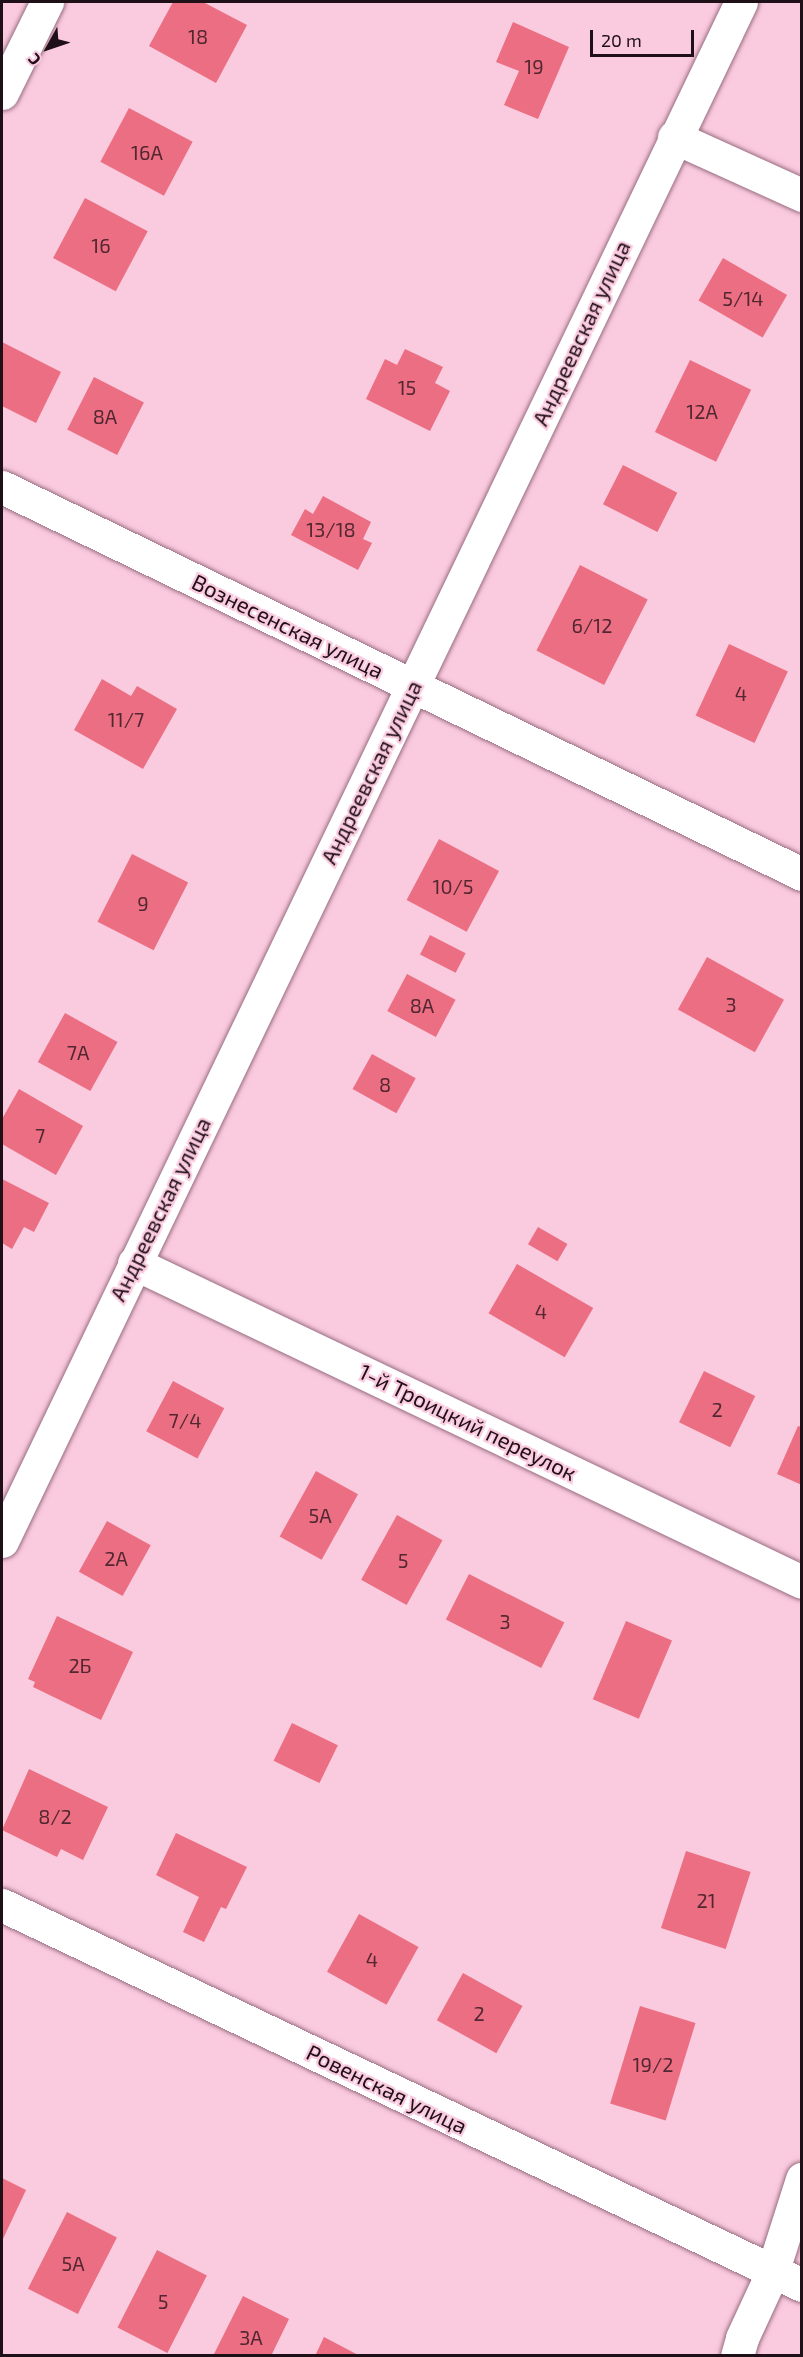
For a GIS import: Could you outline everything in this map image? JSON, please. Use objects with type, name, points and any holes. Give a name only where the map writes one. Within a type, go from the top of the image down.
[{"type":"street","points":[[2,93],[47,2]]},
{"type":"street","name":"Андреевская улица","points":[[2,1541],[674,137],[741,2]]},
{"type":"street","points":[[674,137],[801,195]]},
{"type":"street","name":"Вознесенская улица","points":[[2,487],[801,874]]},
{"type":"street","name":"1-й Троицкий переулок","points":[[134,1263],[801,1582]]},
{"type":"street","name":"Ровенская улица","points":[[2,1905],[801,2285]]},
{"type":"street","points":[[737,2355],[742,2338],[772,2273],[801,2179]]},
{"type":"building","points":[[173,2],[203,2],[247,25],[216,83],[149,46]]},
{"type":"building","points":[[513,22],[569,47],[538,119],[504,105],[519,71],[496,62]]},
{"type":"building","points":[[129,108],[193,142],[164,196],[100,162]]},
{"type":"building","points":[[85,198],[148,231],[116,291],[53,258]]},
{"type":"building","points":[[723,258],[787,295],[763,337],[698,300]]},
{"type":"building","points":[[2,342],[61,372],[36,423],[2,406]]},
{"type":"building","points":[[405,349],[443,367],[435,383],[450,391],[430,431],[366,399],[385,359],[397,365]]},
{"type":"building","points":[[690,360],[751,390],[716,462],[655,432]]},
{"type":"building","points":[[94,377],[144,402],[117,455],[67,430]]},
{"type":"building","points":[[623,465],[677,493],[657,532],[603,504]]},
{"type":"building","points":[[323,496],[371,522],[363,539],[372,543],[358,570],[291,535],[305,509],[313,514]]},
{"type":"building","points":[[580,565],[648,600],[604,685],[536,651]]},
{"type":"building","points":[[729,644],[788,671],[755,743],[696,716]]},
{"type":"building","points":[[102,679],[131,696],[137,686],[177,709],[143,769],[74,730]]},
{"type":"building","points":[[439,839],[499,871],[467,932],[407,900]]},
{"type":"building","points":[[132,854],[188,883],[154,950],[97,922]]},
{"type":"building","points":[[430,935],[466,953],[456,973],[420,955]]},
{"type":"building","points":[[707,957],[784,1000],[755,1052],[678,1009]]},
{"type":"building","points":[[407,974],[456,1000],[436,1037],[387,1011]]},
{"type":"building","points":[[65,1013],[117,1042],[90,1091],[38,1062]]},
{"type":"building","points":[[372,1054],[416,1078],[396,1113],[353,1089]]},
{"type":"building","points":[[19,1089],[83,1126],[56,1175],[2,1144],[2,1119]]},
{"type":"building","points":[[2,1179],[49,1203],[34,1232],[24,1227],[12,1249],[2,1243]]},
{"type":"building","points":[[538,1227],[567,1244],[557,1261],[528,1244]]},
{"type":"building","points":[[517,1264],[593,1308],[565,1357],[489,1313]]},
{"type":"building","points":[[704,1371],[755,1396],[730,1447],[679,1422]]},
{"type":"building","points":[[173,1381],[224,1408],[197,1459],[146,1431]]},
{"type":"building","points":[[798,1426],[802,1427],[802,1485],[777,1474]]},
{"type":"building","points":[[316,1471],[358,1494],[322,1560],[280,1537]]},
{"type":"building","points":[[397,1515],[442,1540],[407,1605],[361,1580]]},
{"type":"building","points":[[107,1521],[151,1545],[123,1596],[79,1572]]},
{"type":"building","points":[[469,1574],[564,1623],[541,1668],[446,1619]]},
{"type":"building","points":[[57,1616],[133,1652],[101,1720],[33,1687],[35,1682],[28,1679]]},
{"type":"building","points":[[626,1621],[672,1641],[639,1719],[593,1699]]},
{"type":"building","points":[[292,1723],[338,1745],[319,1783],[274,1761]]},
{"type":"building","points":[[29,1769],[108,1807],[83,1860],[61,1849],[57,1857],[2,1830]]},
{"type":"building","points":[[176,1833],[247,1867],[226,1909],[221,1907],[204,1942],[183,1932],[199,1897],[156,1875]]},
{"type":"building","points":[[686,1851],[751,1872],[726,1949],[661,1928]]},
{"type":"building","points":[[359,1914],[418,1947],[386,2005],[327,1972]]},
{"type":"building","points":[[463,1973],[522,2006],[496,2053],[437,2020]]},
{"type":"building","points":[[640,2006],[695,2023],[666,2121],[610,2104]]},
{"type":"building","points":[[2,2178],[26,2190],[2,2241]]},
{"type":"building","points":[[67,2212],[117,2237],[78,2314],[28,2289]]},
{"type":"building","points":[[157,2250],[207,2275],[167,2353],[118,2328]]},
{"type":"building","points":[[243,2296],[289,2319],[271,2356],[213,2356]]},
{"type":"building","points":[[324,2337],[360,2356],[315,2356]]}]
